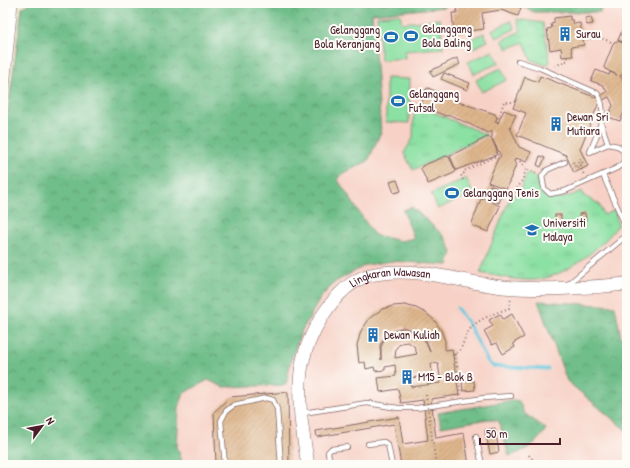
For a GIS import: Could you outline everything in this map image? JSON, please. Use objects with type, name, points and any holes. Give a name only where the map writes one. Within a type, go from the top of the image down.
[{"type":"street","points":[[3,87],[11,3]]},
{"type":"street","name":"Lingkaran Wawasan","points":[[308,465],[301,414],[301,370],[310,339],[327,309],[341,292],[355,281],[371,275],[398,272],[430,275],[502,287],[564,288],[627,284]]},
{"type":"lane","points":[[518,62],[552,73],[597,93],[602,102],[603,108],[601,123],[590,152],[608,144],[622,148],[625,156],[624,160],[617,168],[602,175],[555,194],[547,191],[544,188],[542,176],[547,170],[565,162]]},
{"type":"lane","points":[[601,123],[608,144]]},
{"type":"lane","points":[[602,175],[627,229]]},
{"type":"lane","points":[[564,288],[627,235]]},
{"type":"lane","points":[[301,414],[367,403],[404,408],[511,396]]},
{"type":"lane","points":[[225,465],[221,421],[226,411],[234,405],[266,398],[273,400],[277,409],[281,465]]},
{"type":"lane","points":[[476,436],[482,465]]},
{"type":"lane","points":[[368,444],[384,442],[388,445],[392,465]]},
{"type":"lane","points":[[330,465],[328,452],[331,449],[347,447]]},
{"type":"path","points":[[583,40],[598,38],[614,43]]},
{"type":"path","points":[[552,73],[556,65],[568,60],[567,56]]},
{"type":"path","points":[[497,122],[504,102],[515,102]]},
{"type":"path","points":[[463,180],[461,175],[464,171],[498,155],[501,156]]},
{"type":"path","points":[[572,159],[576,168],[583,164],[579,156]]},
{"type":"path","points":[[520,161],[526,169],[542,176]]},
{"type":"path","points":[[578,162],[583,174]]},
{"type":"path","points":[[515,192],[526,169]]},
{"type":"path","points":[[462,401],[454,355],[460,351],[468,331],[473,326],[496,313],[509,308],[511,297]]},
{"type":"path","points":[[426,395],[436,465]]},
{"type":"path","points":[[529,455],[537,465]]},
{"type":"shaded area","name":"Universiti Malaya","points":[[448,3],[516,3],[534,12],[600,12],[602,3],[627,3],[627,465],[183,465],[177,446],[179,407],[184,393],[208,380],[222,387],[286,385],[291,360],[301,332],[321,297],[335,282],[366,265],[393,261],[447,265],[445,237],[431,224],[403,210],[414,238],[401,241],[374,235],[338,180],[342,174],[368,161],[381,132],[372,14],[445,7]]},
{"type":"green space","points":[[29,3],[448,3],[445,7],[372,14],[381,132],[368,161],[342,174],[338,180],[374,235],[401,241],[414,238],[403,210],[412,207],[445,237],[452,252],[448,265],[392,261],[366,265],[335,282],[321,297],[301,332],[291,360],[286,385],[223,387],[208,380],[184,393],[179,407],[177,446],[183,465],[3,465],[3,136],[6,125],[22,8]]},
{"type":"green space","points":[[516,3],[602,3],[600,12],[534,12]]},
{"type":"green space","name":"Gelanggang Bola Baling","points":[[400,14],[402,23],[440,19],[443,48],[405,51],[405,58],[381,60],[377,16]]},
{"type":"green space","points":[[517,19],[543,23],[550,62],[546,65],[531,60],[524,42],[507,49],[502,40],[521,31]]},
{"type":"green space","points":[[511,21],[515,29],[496,38],[492,30]]},
{"type":"green space","points":[[484,33],[488,41],[469,50],[465,42]]},
{"type":"green space","points":[[493,51],[499,63],[474,74],[468,62]]},
{"type":"green space","points":[[501,68],[507,80],[482,92],[476,80]]},
{"type":"green space","name":"Gelanggang Futsal","points":[[386,78],[410,79],[409,123],[386,122]]},
{"type":"green space","points":[[414,104],[487,135],[413,170],[404,153],[413,138]]},
{"type":"green space","points":[[527,173],[537,178],[539,188],[543,194],[554,199],[567,197],[582,191],[584,196],[599,204],[604,215],[615,210],[618,225],[611,234],[592,252],[558,274],[535,280],[521,280],[480,273],[511,195],[516,195],[520,191]]},
{"type":"green space","name":"Gelanggang Tenis","points":[[466,178],[473,193],[438,209],[431,194]]},
{"type":"green space","points":[[538,301],[615,306],[621,338],[627,337],[627,431],[567,381]]},
{"type":"green space","points":[[514,400],[519,401],[524,413],[546,429],[535,443],[515,454],[509,456],[499,421],[489,419],[441,427],[438,413]]},
{"type":"building","points":[[456,3],[510,3],[521,8],[518,16],[501,10],[482,13],[484,29],[454,33],[452,13],[457,13]]},
{"type":"building","points":[[627,13],[627,28],[622,24]]},
{"type":"building","name":"Surau","points":[[570,16],[570,20],[573,20],[574,24],[580,23],[584,45],[571,47],[573,56],[562,57],[561,48],[550,50],[547,29],[552,28],[551,24],[554,23],[554,18]]},
{"type":"building","points":[[591,17],[593,24],[587,25],[585,18]]},
{"type":"building","points":[[623,28],[627,29],[627,44],[618,40]]},
{"type":"building","name":"Dewan Sri Mutiara","points":[[618,41],[627,45],[627,63],[622,75],[620,76],[624,82],[627,78],[627,110],[625,110],[620,121],[608,117],[613,105],[609,97],[599,102],[580,149],[588,166],[574,173],[566,155],[517,135],[526,113],[513,108],[525,77],[538,82],[540,76],[597,98],[607,92],[603,85],[591,81],[596,70],[609,75],[610,72],[617,75],[604,67],[614,42]]},
{"type":"building","points":[[457,58],[460,64],[433,77],[430,71]]},
{"type":"building","points":[[444,73],[470,83],[467,90],[441,79]]},
{"type":"building","points":[[428,88],[453,98],[455,101],[495,114],[497,118],[495,122],[498,123],[504,110],[516,115],[510,127],[519,147],[531,152],[527,162],[516,158],[514,161],[516,165],[506,189],[488,182],[498,158],[501,156],[492,139],[497,151],[496,155],[456,170],[450,156],[487,137],[492,138],[492,131],[488,133],[450,115],[446,116],[421,106],[426,89]]},
{"type":"building","points":[[446,156],[449,157],[456,171],[428,184],[421,169],[422,166]]},
{"type":"building","points":[[540,156],[545,158],[541,167],[537,165]]},
{"type":"building","points":[[397,180],[401,191],[394,193],[390,182]]},
{"type":"building","points":[[490,185],[504,191],[499,203],[485,197]]},
{"type":"building","points":[[484,198],[500,206],[488,232],[473,226],[472,223],[481,199]]},
{"type":"building","points":[[585,213],[586,220],[580,221],[579,214]]},
{"type":"building","points":[[555,215],[561,215],[561,224],[555,224]]},
{"type":"building","points":[[405,305],[426,313],[435,321],[441,330],[445,341],[445,350],[452,349],[459,395],[431,399],[436,438],[464,433],[469,465],[401,465],[394,424],[317,437],[316,431],[399,417],[403,444],[428,440],[423,400],[401,403],[398,389],[380,392],[378,378],[396,376],[395,365],[385,367],[385,370],[375,371],[374,367],[366,369],[365,362],[359,363],[357,345],[361,331],[370,318],[382,309]],"holes":[[[403,327],[419,332],[425,337],[430,352],[423,337],[417,332],[402,329],[389,335],[384,340],[381,347],[381,360],[380,345],[384,338],[389,333]],[[408,342],[414,346],[417,354],[395,358],[396,348],[401,343]],[[438,363],[441,383],[411,387],[410,378],[432,375],[431,364]]]},
{"type":"building","points":[[500,314],[503,319],[512,314],[524,337],[513,343],[515,347],[503,354],[497,343],[492,345],[484,331],[493,326],[489,320]]},
{"type":"building","points":[[474,381],[475,390],[463,391],[462,382]]},
{"type":"building","points":[[288,392],[289,465],[216,465],[214,412],[230,397]]},
{"type":"building","points":[[495,428],[499,452],[490,454],[485,430]]},
{"type":"waterway","points":[[457,308],[469,325],[488,362],[493,366],[548,369]]},
{"type":"place","name":"Surau","points":[[565,34]]},
{"type":"place","name":"Gelanggang Bola Baling","points":[[411,36]]},
{"type":"place","name":"Gelanggang Bola Keranjang","points":[[391,37]]},
{"type":"place","name":"Gelanggang Futsal","points":[[398,101]]},
{"type":"place","name":"Dewan Sri Mutiara","points":[[556,124]]},
{"type":"place","name":"Gelanggang Tenis","points":[[452,193]]},
{"type":"place","name":"Universiti Malaya","points":[[532,230]]},
{"type":"place","name":"Dewan Kuliah","points":[[373,335]]},
{"type":"place","name":"M15 - Blok B","points":[[407,377]]}]
